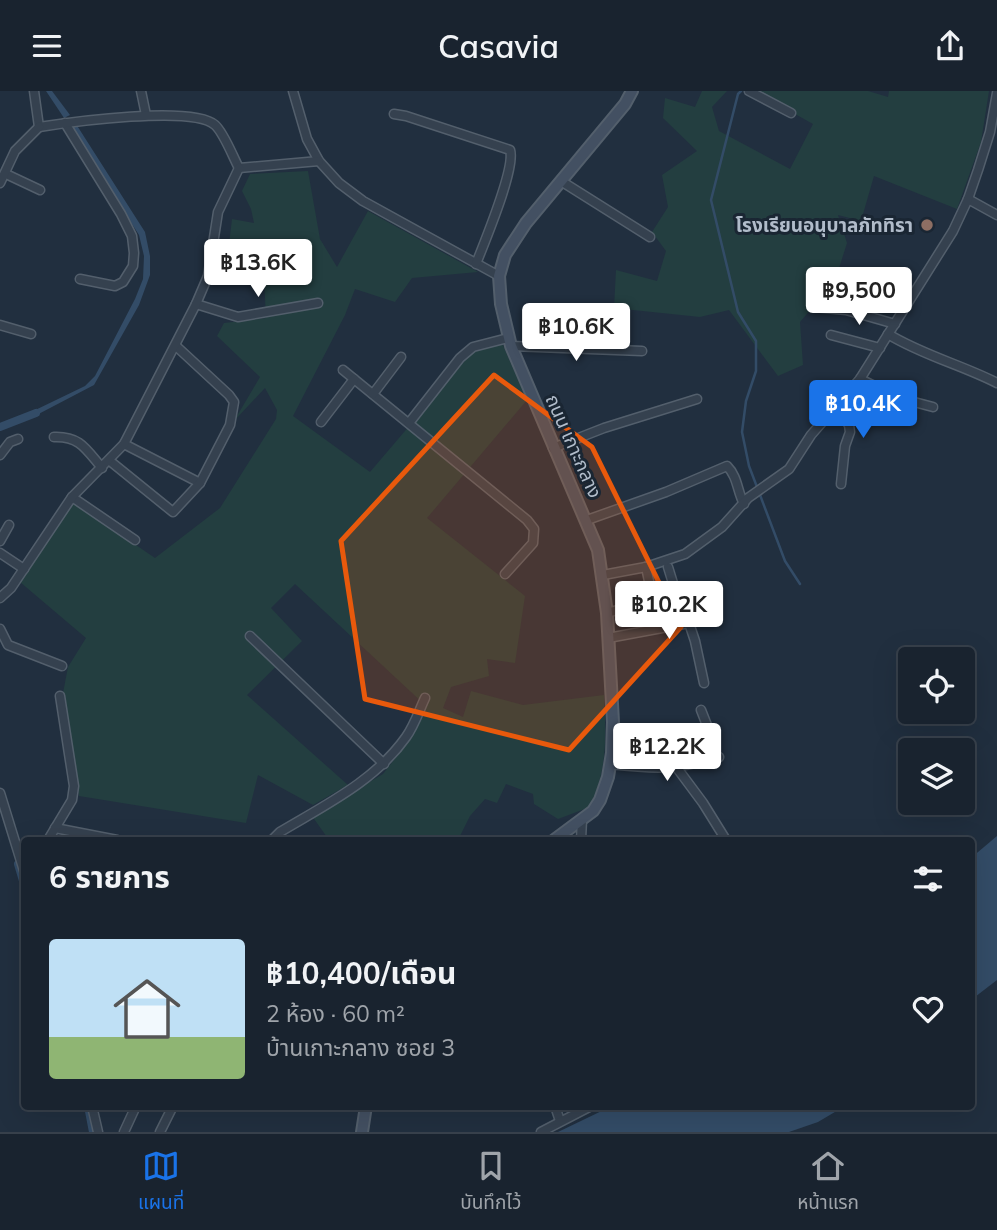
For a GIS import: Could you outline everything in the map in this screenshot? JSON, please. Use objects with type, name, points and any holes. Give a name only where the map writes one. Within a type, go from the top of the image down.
[{"type":"street","points":[[34,91],[40,127]]},
{"type":"street","points":[[141,91],[146,115]]},
{"type":"street","points":[[293,91],[307,139],[319,161],[354,195],[499,276]]},
{"type":"street","name":"ถนน เกาะกลาง","points":[[558,837],[593,811],[600,800],[610,764],[612,722],[607,613],[598,550],[510,342],[501,304],[499,276],[505,255],[514,240],[625,104],[632,91]]},
{"type":"street","points":[[749,91],[791,113]]},
{"type":"street","points":[[603,575],[646,567],[685,554],[722,527],[761,489],[789,469],[811,435],[860,379],[953,231],[968,199],[990,132],[997,93]]},
{"type":"street","points":[[394,114],[406,115],[510,150],[512,156],[504,184],[475,264]]},
{"type":"street","points":[[0,183],[15,151],[40,127],[146,115],[200,119],[215,125],[239,168]]},
{"type":"street","points":[[65,123],[121,214],[132,236],[134,253],[133,266],[123,282],[116,286],[79,279]]},
{"type":"street","points":[[239,168],[319,161]]},
{"type":"street","points":[[0,598],[11,588],[72,497],[124,445],[196,305],[208,276],[218,212],[239,168]]},
{"type":"street","points":[[6,174],[40,190]]},
{"type":"street","points":[[561,181],[650,237]]},
{"type":"street","points":[[968,199],[997,215]]},
{"type":"street","points":[[196,305],[238,317],[318,303]]},
{"type":"street","points":[[815,307],[846,310],[895,324]]},
{"type":"street","points":[[0,325],[31,334]]},
{"type":"street","points":[[888,334],[997,383]]},
{"type":"street","points":[[831,335],[880,348]]},
{"type":"street","points":[[409,423],[460,358],[473,347],[510,342],[642,351]]},
{"type":"street","points":[[110,461],[173,512],[200,483],[230,425],[234,402],[176,346]]},
{"type":"street","points":[[373,394],[401,357]]},
{"type":"street","points":[[343,370],[534,529],[533,543],[505,574]]},
{"type":"street","points":[[321,422],[354,379]]},
{"type":"street","points":[[860,379],[899,398],[933,407]]},
{"type":"street","points":[[850,392],[906,419]]},
{"type":"street","points":[[553,448],[604,428],[697,399]]},
{"type":"street","points":[[836,407],[849,425],[850,432],[845,446],[841,484]]},
{"type":"street","points":[[54,437],[69,436],[78,440],[102,468]]},
{"type":"street","points":[[0,455],[10,442],[18,439]]},
{"type":"street","points":[[124,445],[200,483]]},
{"type":"street","points":[[587,520],[666,492],[727,466],[736,478],[739,495],[744,504]]},
{"type":"street","points":[[72,497],[135,540]]},
{"type":"street","points":[[0,541],[9,525]]},
{"type":"street","points":[[0,553],[24,569]]},
{"type":"street","points":[[646,567],[653,600]]},
{"type":"street","points":[[668,567],[676,593]]},
{"type":"street","points":[[607,613],[691,589]]},
{"type":"street","points":[[608,638],[689,623],[704,683]]},
{"type":"street","points":[[0,629],[8,645],[62,666]]},
{"type":"street","points":[[250,636],[384,764]]},
{"type":"street","points":[[50,837],[72,800],[74,786],[60,696]]},
{"type":"street","points":[[275,837],[349,791],[384,764],[405,738],[425,698]]},
{"type":"street","points":[[610,764],[660,769],[677,768],[717,758],[701,710]]},
{"type":"street","points":[[677,768],[724,837]]},
{"type":"street","points":[[0,793],[21,861]]},
{"type":"street","points":[[580,837],[582,819]]},
{"type":"street","points":[[55,828],[102,837]]},
{"type":"street","points":[[567,830],[576,837]]},
{"type":"street","points":[[93,1110],[98,1132]]},
{"type":"street","points":[[124,1132],[134,1110]]},
{"type":"street","points":[[160,1132],[171,1110]]},
{"type":"street","points":[[362,1132],[365,1110]]},
{"type":"street","points":[[556,1110],[560,1121]]},
{"type":"street","points":[[541,1132],[583,1110]]},
{"type":"highlighted area","points":[[494,375],[592,447],[681,627],[569,750],[365,699],[341,541]]},
{"type":"green space","points":[[702,91],[727,91],[712,107],[719,131],[790,169],[813,124],[754,91],[868,91],[888,97],[889,91],[989,91],[981,142],[957,209],[874,176],[861,221],[838,215],[847,243],[835,281],[800,322],[803,365],[778,376],[729,310],[700,317],[614,308],[616,270],[657,281],[666,251],[652,232],[668,207],[662,175],[697,151],[663,118],[665,98],[695,107]]},
{"type":"green space","points":[[308,171],[320,239],[337,267],[368,211],[478,272],[412,278],[395,302],[355,289],[345,315],[293,416],[370,472],[474,350],[502,343],[527,400],[427,518],[525,596],[515,663],[487,659],[489,676],[451,687],[443,708],[463,717],[471,691],[523,705],[604,695],[603,765],[590,807],[558,819],[534,804],[533,794],[506,784],[497,803],[485,799],[470,816],[460,837],[327,837],[312,816],[383,774],[411,738],[425,705],[295,584],[271,608],[302,641],[247,695],[348,785],[313,805],[258,775],[246,823],[79,796],[63,693],[68,667],[86,638],[20,582],[73,502],[155,558],[220,508],[276,419],[277,410],[265,388],[234,421],[260,377],[217,336],[224,323],[266,318],[263,258],[227,261],[232,219],[254,223],[251,209],[242,191],[250,174]]},
{"type":"water","points":[[46,91],[52,91],[70,115],[64,118]]},
{"type":"water","points":[[76,124],[145,232],[150,256],[150,275],[139,305],[94,385],[29,419],[27,414],[85,386],[95,376],[143,279],[144,256],[139,235],[69,126]]},
{"type":"water","points":[[997,836],[997,980],[975,997],[975,855]]},
{"type":"water","points":[[604,1110],[838,1110],[818,1122],[789,1132],[558,1132]]},
{"type":"waterway","points":[[741,91],[711,200],[738,312],[756,341],[756,371],[746,401],[742,432],[749,466],[785,561],[800,584]]},
{"type":"waterway","points":[[0,427],[36,413]]},
{"type":"waterway","points":[[18,864],[21,874]]},
{"type":"waterway","points":[[89,1110],[93,1132]]},
{"type":"place","name":"โรงเรียนอนุบาลภัททิรา","points":[[927,225]]}]
